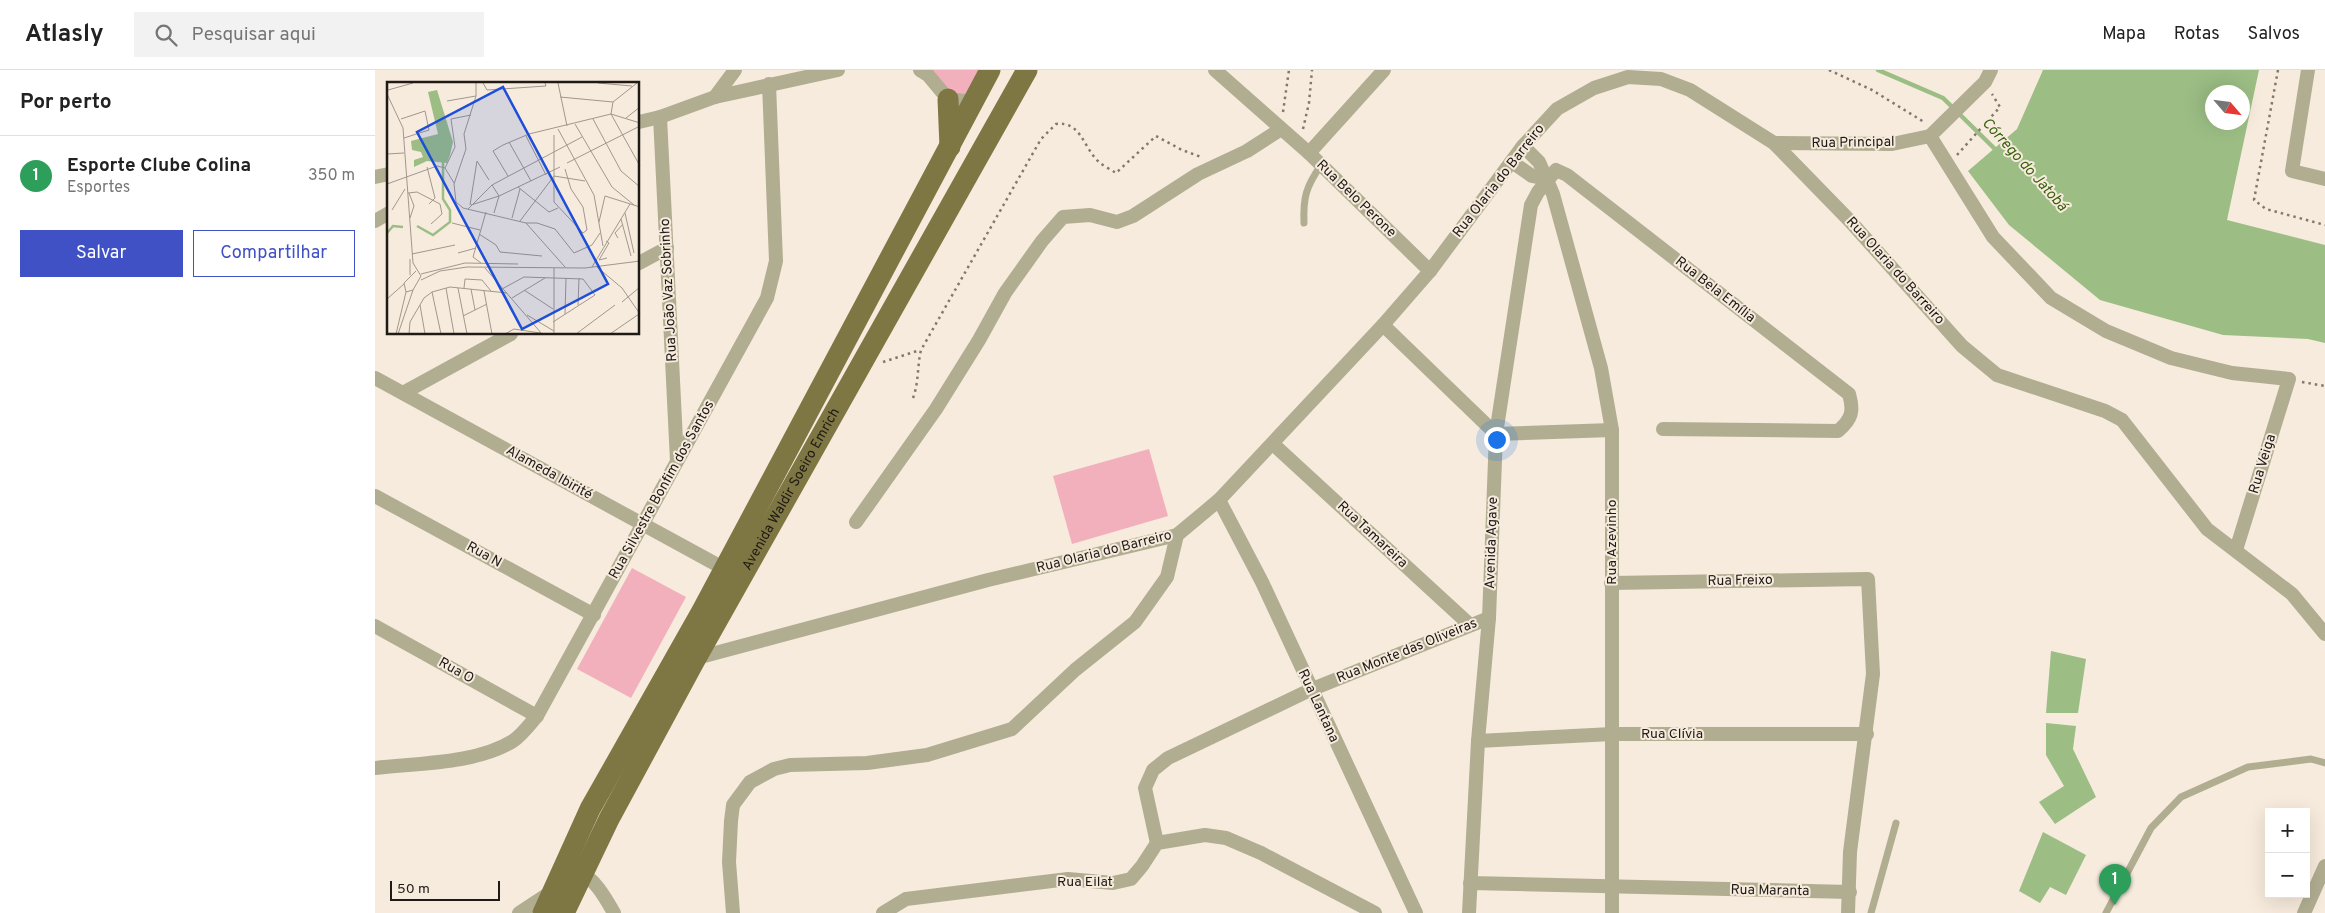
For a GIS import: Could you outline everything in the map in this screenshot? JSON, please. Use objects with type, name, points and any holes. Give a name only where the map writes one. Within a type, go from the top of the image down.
[{"type":"main road","name":"Avenida Waldir Soeiro Emrich","points":[[543,913],[551,892],[574,868],[609,819],[686,656],[723,568],[950,148],[990,70]]},
{"type":"main road","name":"Avenida Waldir Soeiro Emrich","points":[[686,656],[1012,87],[1027,70]]},
{"type":"main road","points":[[974,102],[1012,87]]},
{"type":"main road","points":[[947,99],[950,148]]},
{"type":"main road","name":"Avenida Waldir Soeiro Emrich","points":[[564,913],[574,868]]},
{"type":"street","points":[[715,98],[735,70]]},
{"type":"street","points":[[640,122],[660,117],[715,98],[769,84],[838,70]]},
{"type":"street","points":[[920,70],[928,75],[947,99],[974,102]]},
{"type":"street","name":"Rua Belo Perone","points":[[1215,70],[1304,149],[1430,271]]},
{"type":"street","points":[[1304,149],[1384,70]]},
{"type":"street","points":[[2308,70],[2292,172],[2325,179]]},
{"type":"street","name":"Rua Olaria do Barreiro","points":[[686,656],[1177,534],[1219,500],[1383,325],[1430,271],[1523,146],[1557,109],[1594,88],[1628,77],[1661,79],[1690,90],[1774,143],[1849,220],[1962,346],[1997,375],[2105,411],[2122,420],[2207,529],[2292,594],[2325,634]]},
{"type":"street","points":[[1986,79],[1935,130],[1948,165],[1993,236],[2051,298],[2106,331],[2171,358],[2232,373],[2289,379]]},
{"type":"street","name":"Rua Silvestre Bonfim dos Santos","points":[[375,768],[471,757],[491,752],[515,740],[537,716],[767,298],[775,261],[769,84]]},
{"type":"street","name":"Rua João Vaz Sobrinho","points":[[660,117],[677,462]]},
{"type":"street","points":[[856,522],[936,409],[979,340],[1005,293],[1042,240],[1063,217],[1090,215],[1117,222],[1133,216],[1198,174],[1247,151],[1281,129]]},
{"type":"street","name":"Rua Principal","points":[[1774,143],[1892,144],[1935,130]]},
{"type":"street","name":"Rua Azevinho","points":[[1523,146],[1539,162],[1547,179],[1601,368],[1612,430],[1612,913]]},
{"type":"street","points":[[1512,162],[1532,176],[1547,179]]},
{"type":"street","name":"Rua Bela Emília","points":[[1547,179],[1556,170],[1567,175],[1849,394],[1853,409],[1849,422],[1838,431],[1663,429]]},
{"type":"street","name":"Avenida Agave","points":[[1469,913],[1477,740],[1489,618],[1496,434],[1531,206],[1534,197],[1547,179]]},
{"type":"street","points":[[375,221],[387,214]]},
{"type":"street","points":[[640,262],[667,248]]},
{"type":"street","points":[[1383,325],[1496,434],[1612,430]]},
{"type":"street","points":[[403,393],[509,335]]},
{"type":"street","name":"Alameda Ibirité","points":[[375,378],[723,568]]},
{"type":"street","name":"Rua Veiga","points":[[2236,550],[2289,379]]},
{"type":"street","name":"Rua Tamareira","points":[[1273,444],[1470,626]]},
{"type":"street","name":"Rua N","points":[[375,496],[594,614]]},
{"type":"street","name":"Rua Lantana","points":[[1219,500],[1262,582],[1416,913]]},
{"type":"street","points":[[733,913],[729,862],[733,805],[750,782],[774,769],[790,765],[867,763],[927,755],[1012,729],[1075,670],[1135,622],[1167,577],[1177,534]]},
{"type":"street","name":"Rua Freixo","points":[[1611,583],[1868,578],[1873,674],[1867,734]]},
{"type":"street","name":"Rua Monte das Oliveiras","points":[[1157,843],[1145,788],[1153,770],[1168,758],[1311,690],[1489,618]]},
{"type":"street","name":"Rua O","points":[[375,626],[537,716]]},
{"type":"street","name":"Rua Clívia","points":[[1477,740],[1612,734],[1867,734]]},
{"type":"street","points":[[1848,913],[1850,852],[1867,734]]},
{"type":"street","points":[[1157,843],[1205,835],[1227,838],[1261,853],[1375,913]]},
{"type":"street","name":"Rua Eilat","points":[[883,913],[906,899],[1068,879],[1113,883],[1131,879],[1143,866],[1157,843]]},
{"type":"street","points":[[2304,913],[2325,866]]},
{"type":"street","points":[[574,868],[603,892],[615,913]]},
{"type":"street","name":"Rua Maranta","points":[[1470,883],[1612,888],[1850,892]]},
{"type":"street","points":[[519,913],[551,892]]},
{"type":"lane","points":[[1304,224],[1303,202],[1306,190],[1321,165]]},
{"type":"lane","points":[[2106,913],[2151,828],[2181,796],[2248,768],[2311,759],[2325,763]]},
{"type":"lane","points":[[1871,913],[1896,823]]},
{"type":"path","points":[[1281,129],[1289,70]]},
{"type":"path","points":[[1304,149],[1312,70]]},
{"type":"path","points":[[1829,70],[1872,90],[1935,130]]},
{"type":"path","points":[[2279,70],[2254,200],[2266,209],[2325,225]]},
{"type":"path","points":[[1948,165],[2000,107],[1986,79]]},
{"type":"path","points":[[913,398],[919,381],[917,370],[921,350],[1041,139],[1056,124],[1071,125],[1084,138],[1096,159],[1117,173],[1156,136],[1182,150],[1221,164]]},
{"type":"path","points":[[882,363],[921,350]]},
{"type":"path","points":[[2289,379],[2325,386]]},
{"type":"shaded area","points":[[928,70],[982,70],[971,96],[953,94]]},
{"type":"shaded area","points":[[1149,449],[1168,516],[1072,544],[1053,476]]},
{"type":"shaded area","points":[[632,568],[686,597],[631,698],[577,669]]},
{"type":"water","points":[[2043,70],[2259,70],[2250,112],[2250,85],[2205,85],[2205,130],[2246,130],[2227,220],[2325,245],[2325,343],[2308,339],[2223,335],[2100,300],[2009,225],[1968,171],[2017,129]]},
{"type":"water","points":[[2051,651],[2086,659],[2078,713],[2046,713]]},
{"type":"water","points":[[2046,723],[2076,726],[2073,749],[2096,797],[2055,824],[2039,802],[2064,786],[2046,755]]},
{"type":"water","points":[[2043,832],[2086,855],[2066,895],[2050,887],[2040,903],[2019,891]]},
{"type":"waterway","name":"Córrego do Jatobá","points":[[1878,70],[1943,98],[1998,152]]},
{"type":"place","name":"Esporte Clube Colina","points":[[2115,905]]}]
